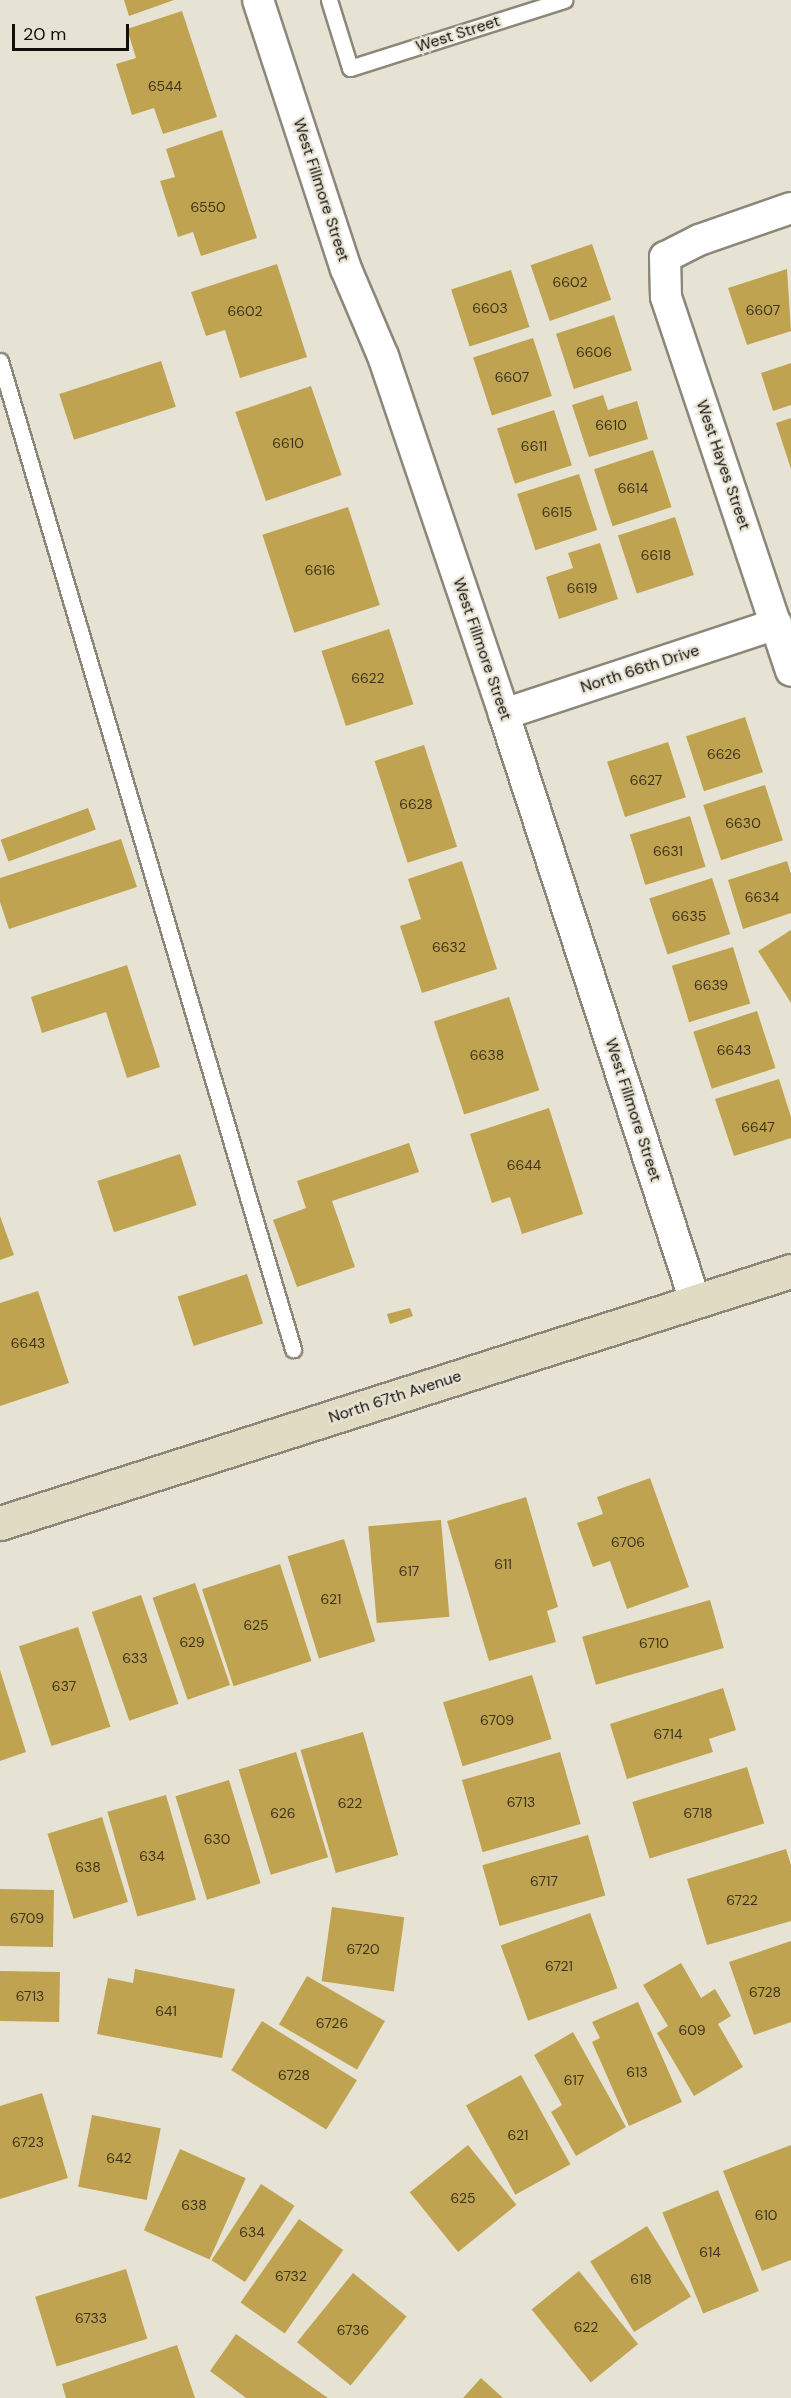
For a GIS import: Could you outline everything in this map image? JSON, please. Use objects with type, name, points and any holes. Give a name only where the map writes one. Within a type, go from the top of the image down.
[{"type":"main road","name":"North 67th Avenue","points":[[0,1523],[791,1271]]},
{"type":"street","name":"West Fillmore Street","points":[[258,0],[346,268],[383,356],[504,714],[695,1301]]},
{"type":"street","name":"West Hayes Street","points":[[791,208],[699,240],[665,257],[666,297],[791,671]]},
{"type":"street","name":"North 66th Drive","points":[[504,714],[776,624]]},
{"type":"lane","name":"West Street","points":[[329,0],[350,68],[565,0]]},
{"type":"lane","points":[[0,361],[293,1349]]},
{"type":"building","points":[[124,0],[174,0],[129,16]]},
{"type":"building","points":[[182,11],[217,117],[163,134],[154,108],[132,115],[116,64],[136,58],[127,29]]},
{"type":"building","points":[[222,130],[257,238],[201,256],[193,232],[178,237],[160,181],[175,177],[166,149]]},
{"type":"building","points":[[592,244],[611,300],[550,321],[531,265]]},
{"type":"building","points":[[277,264],[307,357],[240,378],[225,330],[206,336],[191,292]]},
{"type":"building","points":[[787,269],[791,331],[747,345],[728,288]]},
{"type":"building","points":[[511,270],[530,327],[470,347],[451,289]]},
{"type":"building","points":[[614,315],[632,370],[574,389],[556,334]]},
{"type":"building","points":[[533,338],[552,396],[492,415],[473,357]]},
{"type":"building","points":[[161,361],[176,407],[74,440],[59,394]]},
{"type":"building","points":[[791,363],[791,405],[773,411],[761,373]]},
{"type":"building","points":[[311,386],[342,475],[266,501],[235,412]]},
{"type":"building","points":[[603,395],[608,410],[637,401],[648,439],[589,457],[572,405]]},
{"type":"building","points":[[554,410],[572,465],[515,484],[497,429]]},
{"type":"building","points":[[791,418],[791,469],[776,423]]},
{"type":"building","points":[[653,450],[672,507],[613,526],[594,469]]},
{"type":"building","points":[[579,474],[597,530],[535,550],[517,494]]},
{"type":"building","points":[[348,507],[380,605],[294,633],[262,535]]},
{"type":"building","points":[[675,517],[694,575],[637,594],[618,536]]},
{"type":"building","points":[[600,543],[618,599],[559,619],[546,577],[573,568],[568,553]]},
{"type":"building","points":[[389,629],[413,704],[346,726],[321,651]]},
{"type":"building","points":[[745,717],[763,772],[704,791],[686,736]]},
{"type":"building","points":[[668,742],[686,797],[625,817],[607,762]]},
{"type":"building","points":[[424,745],[457,847],[408,863],[375,761]]},
{"type":"building","points":[[765,785],[783,840],[721,860],[703,805]]},
{"type":"building","points":[[88,808],[96,830],[8,861],[1,840]]},
{"type":"building","points":[[690,816],[705,867],[645,885],[630,834]]},
{"type":"building","points":[[121,839],[137,887],[9,929],[0,902],[0,878]]},
{"type":"building","points":[[462,861],[497,969],[422,993],[400,926],[421,919],[408,879]]},
{"type":"building","points":[[787,861],[791,874],[791,913],[743,929],[728,880]]},
{"type":"building","points":[[712,878],[730,934],[667,955],[649,898]]},
{"type":"building","points":[[791,930],[791,1003],[758,951]]},
{"type":"building","points":[[733,947],[750,1003],[689,1022],[672,966]]},
{"type":"building","points":[[127,965],[160,1067],[127,1078],[106,1012],[42,1033],[31,997]]},
{"type":"building","points":[[509,997],[539,1090],[464,1115],[434,1021]]},
{"type":"building","points":[[757,1011],[776,1068],[712,1089],[693,1032]]},
{"type":"building","points":[[779,1079],[791,1117],[791,1138],[734,1156],[715,1099]]},
{"type":"building","points":[[549,1108],[583,1214],[522,1234],[510,1197],[492,1203],[470,1134]]},
{"type":"building","points":[[409,1143],[419,1172],[332,1201],[355,1267],[297,1287],[273,1220],[306,1208],[297,1181]]},
{"type":"building","points":[[180,1154],[197,1205],[114,1232],[97,1181]]},
{"type":"building","points":[[0,1216],[14,1255],[0,1260]]},
{"type":"building","points":[[247,1274],[263,1323],[194,1346],[178,1297]]},
{"type":"building","points":[[38,1291],[69,1383],[0,1406],[0,1303]]},
{"type":"building","points":[[410,1308],[413,1316],[390,1324],[387,1314]]},
{"type":"building","points":[[650,1478],[689,1587],[627,1609],[610,1561],[593,1567],[577,1523],[603,1514],[597,1497]]},
{"type":"building","points":[[526,1497],[558,1607],[547,1611],[556,1642],[489,1661],[447,1521]]},
{"type":"building","points":[[441,1520],[449,1617],[377,1623],[368,1526]]},
{"type":"building","points":[[344,1539],[375,1641],[319,1659],[288,1556]]},
{"type":"building","points":[[280,1564],[312,1661],[234,1686],[202,1589]]},
{"type":"building","points":[[195,1583],[230,1685],[188,1700],[152,1598]]},
{"type":"building","points":[[141,1595],[178,1704],[129,1721],[92,1612]]},
{"type":"building","points":[[710,1600],[724,1648],[596,1685],[582,1637]]},
{"type":"building","points":[[78,1627],[110,1727],[51,1746],[19,1646]]},
{"type":"building","points":[[0,1670],[26,1752],[0,1761]]},
{"type":"building","points":[[532,1675],[552,1739],[463,1766],[443,1702]]},
{"type":"building","points":[[723,1688],[736,1730],[709,1739],[713,1752],[627,1779],[610,1724]]},
{"type":"building","points":[[363,1732],[398,1855],[336,1873],[301,1750]]},
{"type":"building","points":[[296,1752],[328,1857],[271,1875],[239,1770]]},
{"type":"building","points":[[560,1752],[581,1824],[483,1852],[462,1780]]},
{"type":"building","points":[[747,1767],[764,1823],[649,1859],[632,1802]]},
{"type":"building","points":[[229,1780],[261,1883],[207,1900],[175,1796]]},
{"type":"building","points":[[166,1795],[196,1900],[137,1917],[107,1812]]},
{"type":"building","points":[[102,1817],[128,1902],[74,1919],[47,1834]]},
{"type":"building","points":[[588,1835],[605,1896],[500,1926],[482,1865]]},
{"type":"building","points":[[786,1849],[791,1865],[791,1921],[707,1945],[687,1879]]},
{"type":"building","points":[[0,1889],[54,1890],[53,1947],[0,1946]]},
{"type":"building","points":[[332,1907],[404,1917],[394,1991],[322,1981]]},
{"type":"building","points":[[590,1913],[617,1988],[528,2021],[501,1945]]},
{"type":"building","points":[[791,1941],[791,2022],[754,2035],[729,1962]]},
{"type":"building","points":[[681,1963],[701,1998],[715,1989],[731,2016],[718,2024],[743,2067],[694,2096],[657,2033],[668,2026],[643,1985]]},
{"type":"building","points":[[135,1969],[235,1989],[222,2058],[97,2034],[108,1978],[133,1983]]},
{"type":"building","points":[[0,1971],[60,1972],[59,2022],[0,2021]]},
{"type":"building","points":[[307,1976],[385,2021],[357,2069],[279,2024]]},
{"type":"building","points":[[638,2002],[682,2102],[629,2126],[592,2042],[600,2038],[592,2022]]},
{"type":"building","points":[[262,2021],[357,2080],[326,2130],[231,2070]]},
{"type":"building","points":[[573,2032],[626,2127],[576,2156],[551,2112],[562,2105],[534,2055]]},
{"type":"building","points":[[521,2075],[570,2164],[515,2195],[466,2106]]},
{"type":"building","points":[[42,2093],[68,2178],[0,2199],[0,2106]]},
{"type":"building","points":[[92,2115],[161,2128],[147,2200],[78,2187]]},
{"type":"building","points":[[468,2145],[516,2205],[458,2252],[410,2192]]},
{"type":"building","points":[[791,2145],[791,2260],[762,2271],[723,2171]]},
{"type":"building","points":[[180,2149],[246,2178],[210,2260],[144,2230]]},
{"type":"building","points":[[261,2184],[295,2206],[245,2282],[211,2260]]},
{"type":"building","points":[[718,2190],[759,2291],[703,2314],[662,2212]]},
{"type":"building","points":[[299,2219],[343,2250],[285,2334],[240,2303]]},
{"type":"building","points":[[647,2226],[691,2296],[634,2332],[590,2262]]},
{"type":"building","points":[[126,2269],[147,2339],[56,2367],[35,2297]]},
{"type":"building","points":[[579,2271],[638,2344],[591,2382],[532,2309]]},
{"type":"building","points":[[353,2273],[407,2316],[351,2386],[297,2342]]},
{"type":"building","points":[[236,2334],[328,2398],[246,2398],[210,2371]]},
{"type":"building","points":[[177,2345],[195,2398],[66,2398],[62,2384]]},
{"type":"building","points":[[481,2378],[503,2398],[463,2398]]}]
